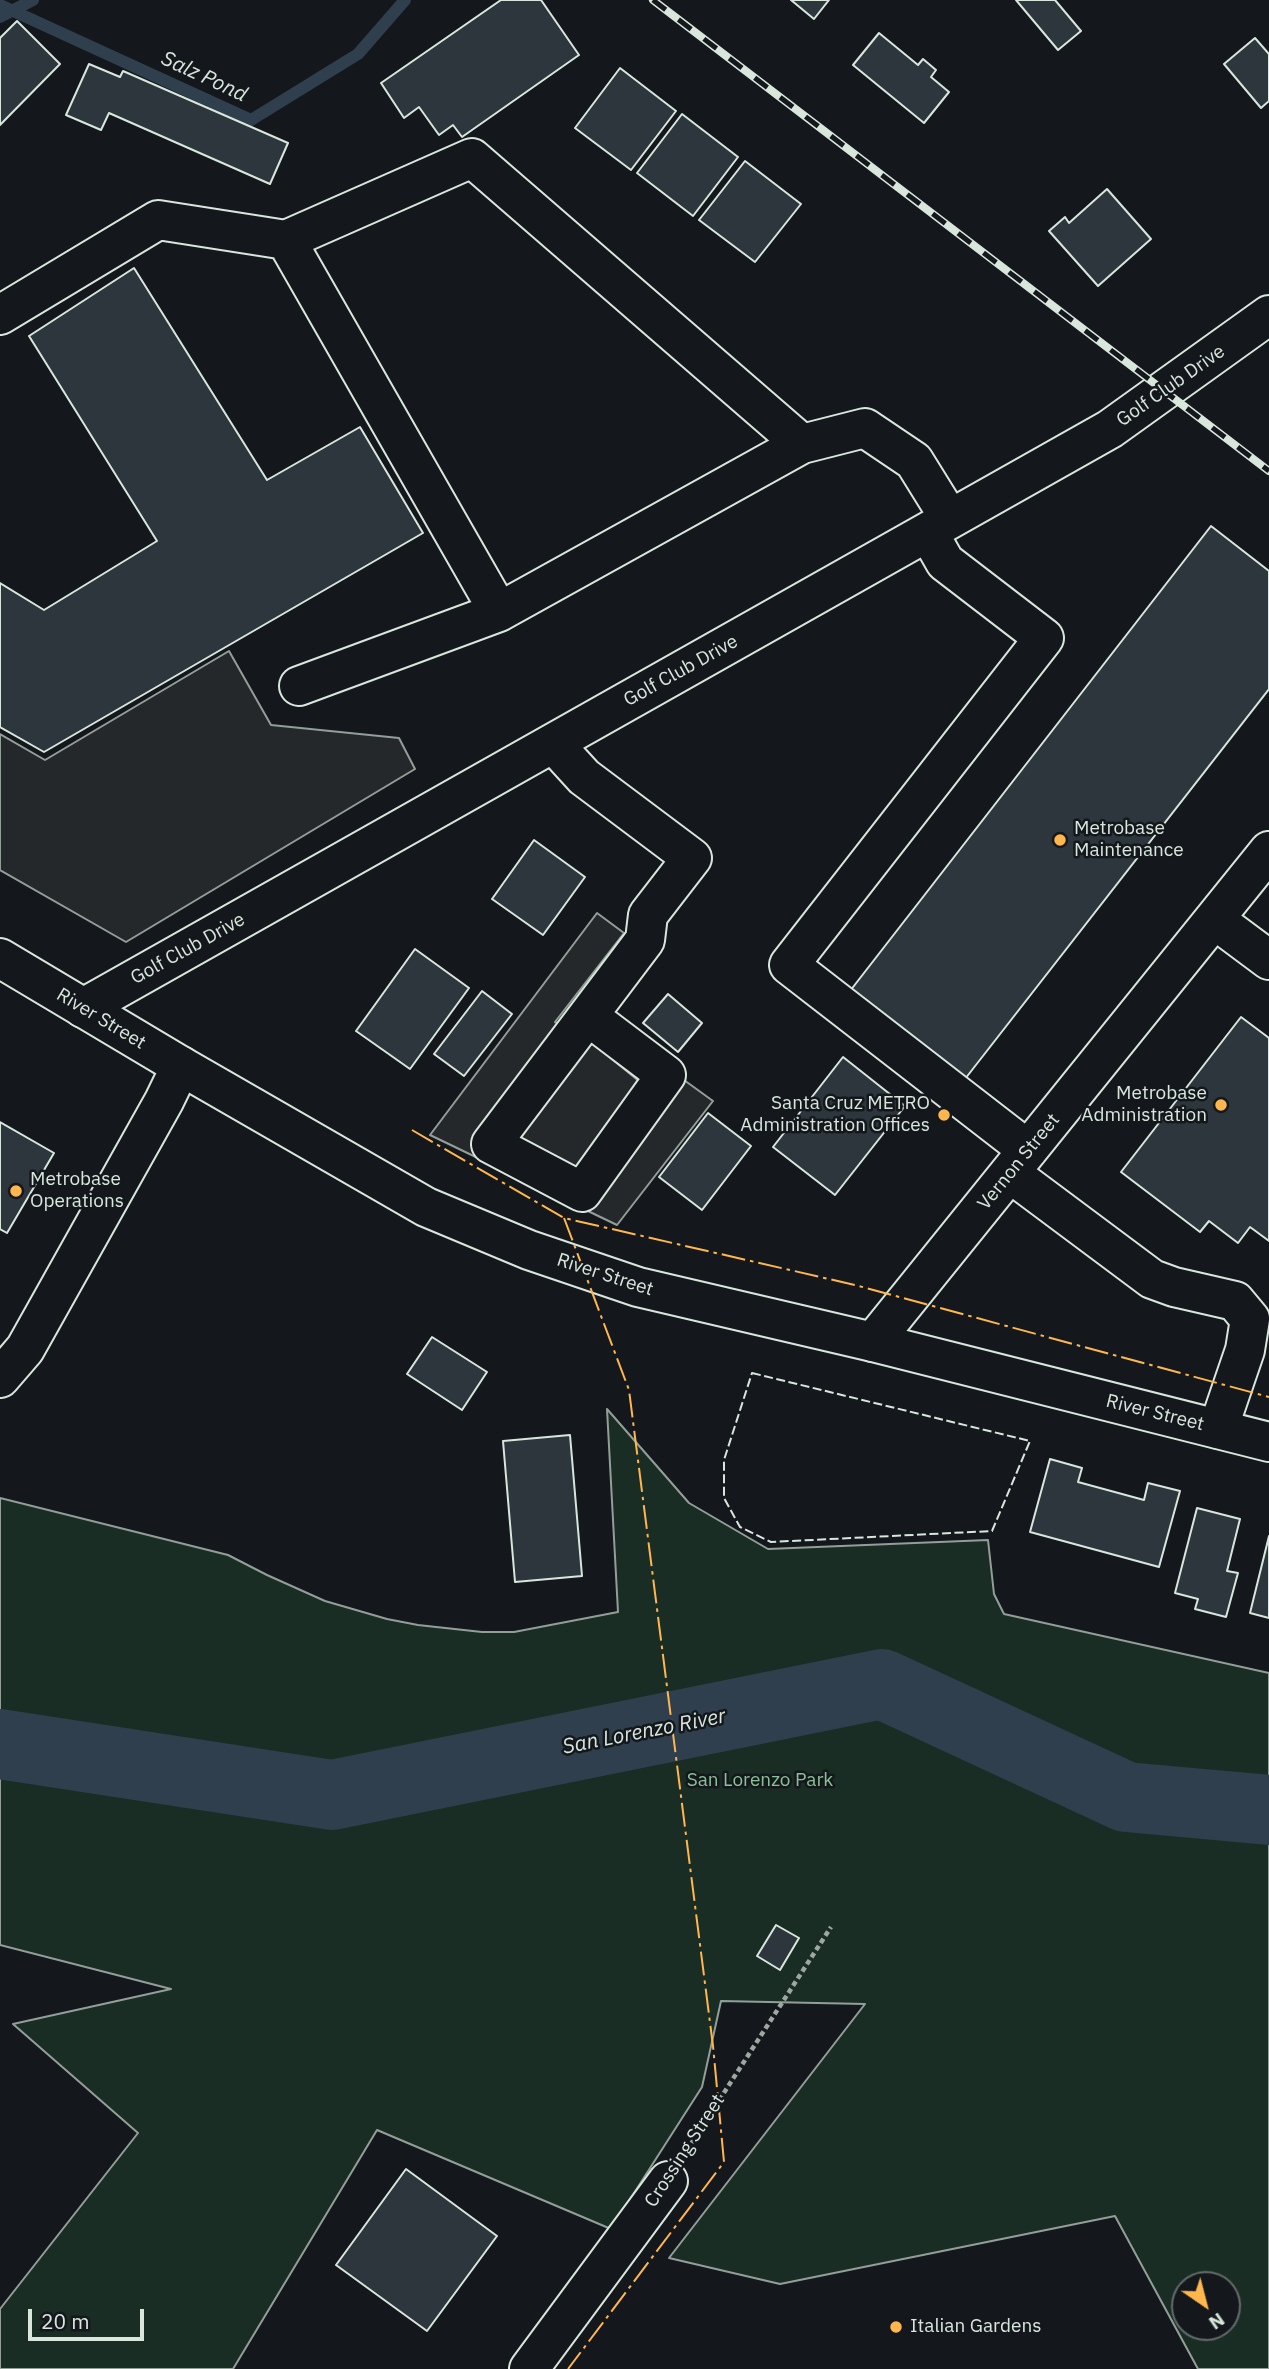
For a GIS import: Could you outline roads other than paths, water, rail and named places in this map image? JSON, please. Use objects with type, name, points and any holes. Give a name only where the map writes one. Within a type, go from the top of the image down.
[{"type":"street","points":[[0,315],[158,220],[286,240],[472,158],[802,444]]},
{"type":"street","points":[[286,240],[499,612]]},
{"type":"street","name":"Golf Club Drive","points":[[83,1009],[1110,429],[1269,315]]},
{"type":"street","points":[[299,686],[499,612],[802,444],[865,428],[914,461],[939,525],[945,562],[1044,638],[789,965],[1152,1279],[1235,1301],[1250,1319],[1245,1350],[1218,1429]]},
{"type":"street","points":[[553,743],[584,778],[692,858],[648,915],[645,940],[491,1144],[582,1192],[666,1075],[588,1016]]},
{"type":"street","name":"Vernon Street","points":[[873,1342],[1269,851]]},
{"type":"street","points":[[1214,919],[1269,960]]},
{"type":"street","name":"River Street","points":[[0,958],[83,1009],[426,1207],[529,1250],[638,1287],[873,1342],[1269,1442]]},
{"type":"street","points":[[0,1378],[25,1349],[181,1066]]},
{"type":"street","name":"Crossing Street","points":[[529,2369],[668,2181]]},
{"type":"waterway","name":"Salz Pond","points":[[0,17],[33,0]]},
{"type":"waterway","name":"Salz Pond","points":[[0,5],[251,120],[358,54],[405,0]]},
{"type":"waterway","name":"San Lorenzo River","points":[[0,1744],[332,1795],[882,1684],[1126,1797],[1269,1810]]},
{"type":"railway","points":[[653,0],[1269,471]]},
{"type":"place","name":"Metrobase Maintenance","points":[[1060,840]]},
{"type":"place","name":"Metrobase Administration","points":[[1221,1105]]},
{"type":"place","name":"Santa Cruz METRO Administration Offices","points":[[944,1115]]},
{"type":"place","name":"Metrobase Operations","points":[[16,1191]]},
{"type":"place","name":"Italian Gardens","points":[[896,2327]]},
{"type":"park label","name":"San Lorenzo Park","points":[[760,1781]]}]
